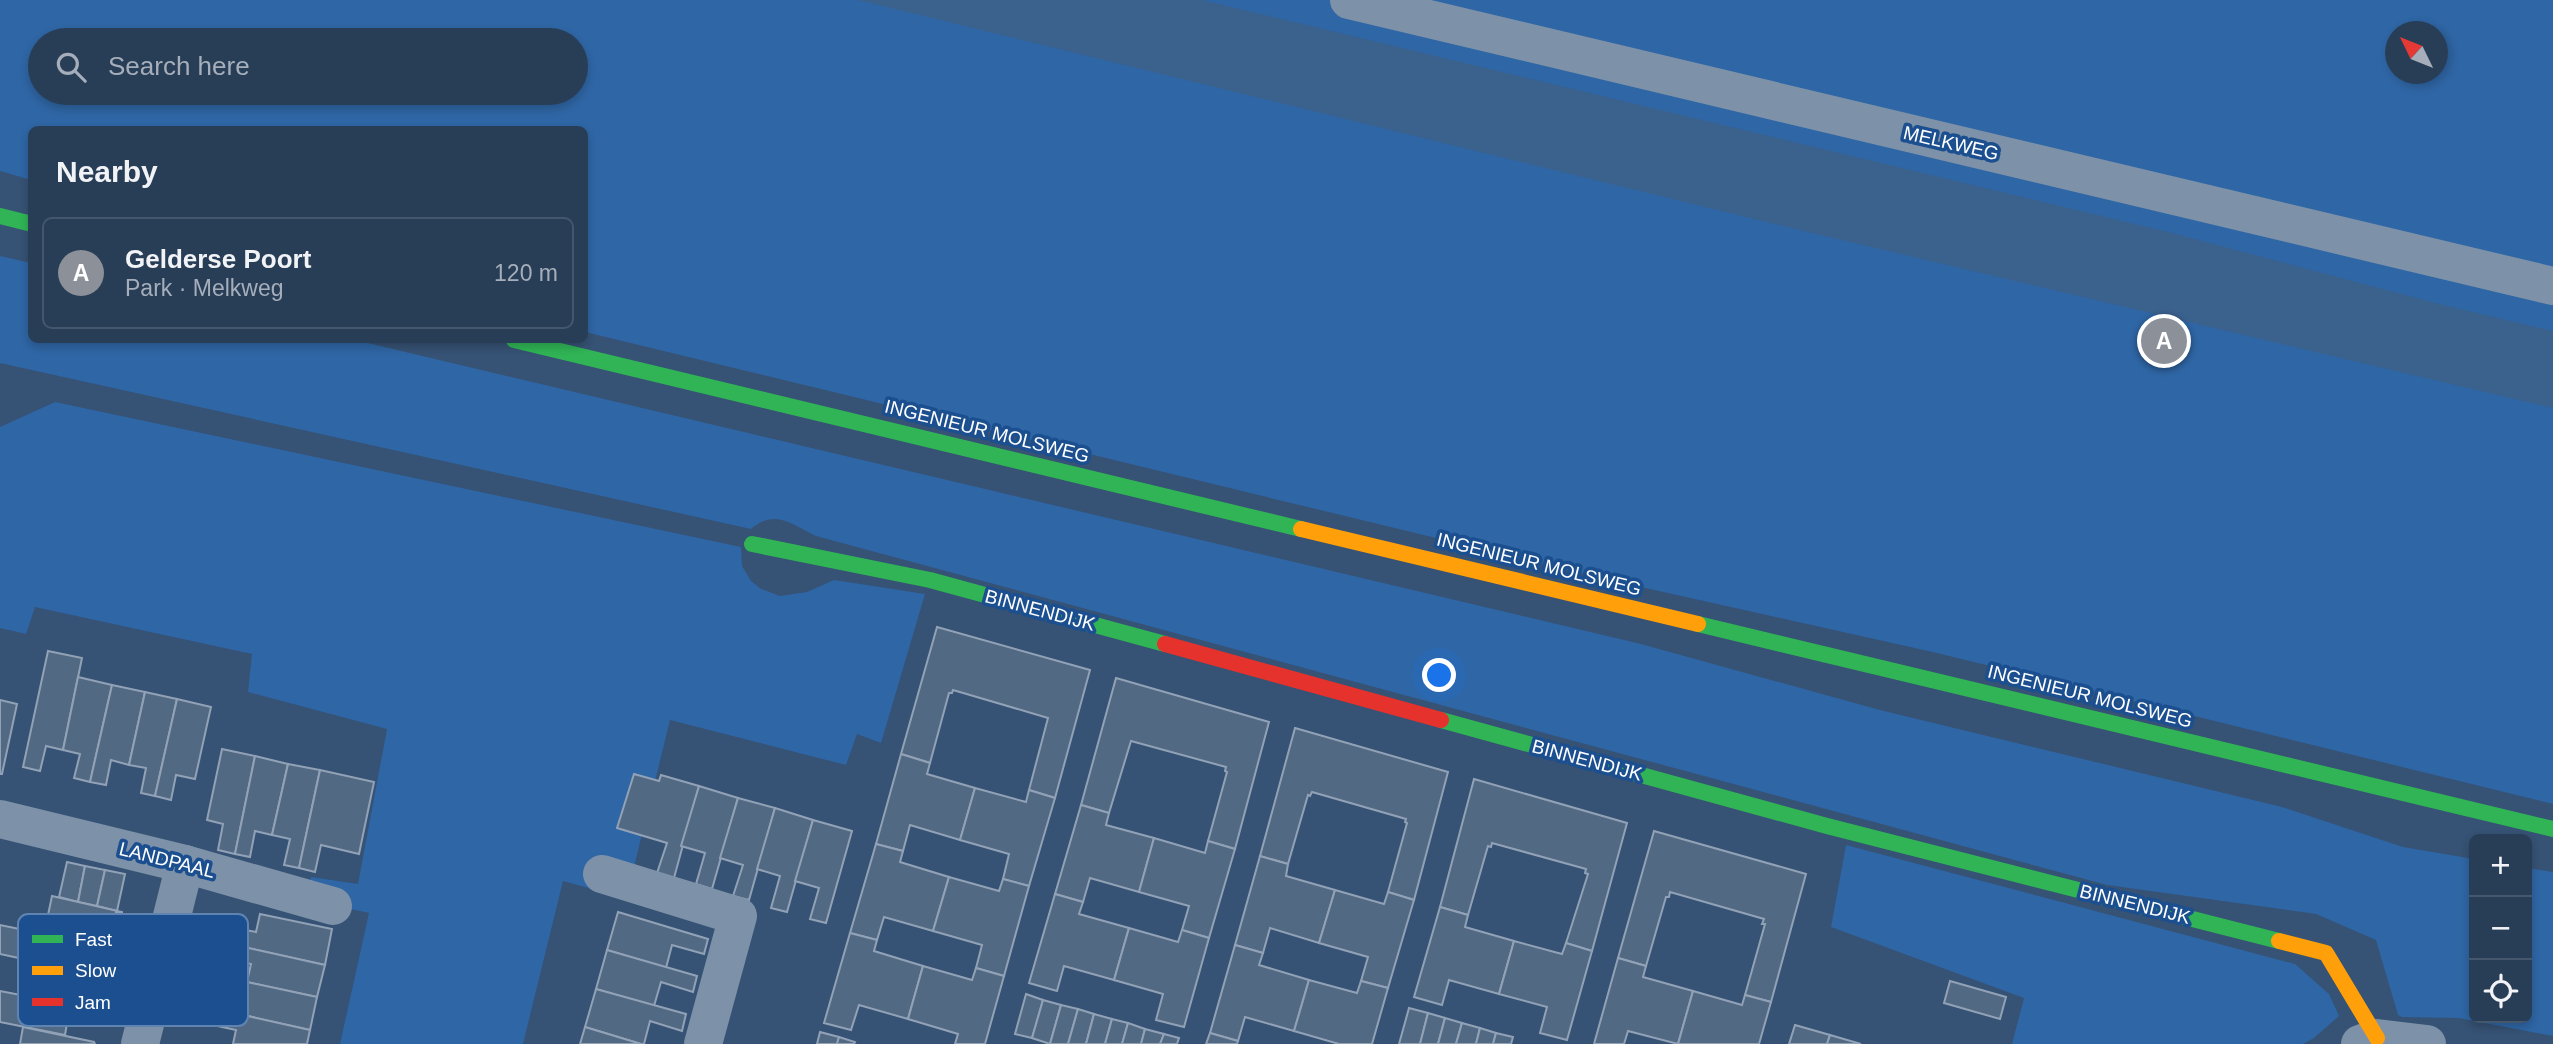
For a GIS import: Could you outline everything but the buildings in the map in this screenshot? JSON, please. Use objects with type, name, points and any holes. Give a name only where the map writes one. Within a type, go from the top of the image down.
[{"type":"main road","points":[[0,216],[28,222]]},
{"type":"main road","name":"INGENIEUR MOLSWEG","points":[[527,343],[2553,829]]},
{"type":"main road","name":"BINNENDIJK","points":[[752,544],[930,580],[1827,826],[2326,953],[2369,1041]]},
{"type":"street","name":"MELKWEG","points":[[1349,0],[2553,286]]},
{"type":"street","name":"LANDPAAL","points":[[0,819],[185,864],[333,906]]},
{"type":"street","points":[[172,914],[185,864]]},
{"type":"street","points":[[602,874],[738,916],[703,1044]]},
{"type":"street","points":[[140,1044],[144,1026]]},
{"type":"street","points":[[2369,1041],[2427,1044]]},
{"type":"shaded area","points":[[0,0],[2553,0],[2553,804],[1937,653],[1605,579],[588,333],[588,126],[28,126],[28,179],[0,171]]},
{"type":"shaded area","points":[[858,0],[1202,0],[2172,233],[2443,305],[2553,331],[2553,408],[1812,233]]},
{"type":"shaded area","points":[[0,256],[28,262],[28,343],[368,343],[1641,644],[1880,710],[2282,807],[2403,847],[2469,858],[2469,1020],[2398,1015],[2376,940],[2316,914],[2107,885],[816,536],[784,520],[768,520],[751,529],[0,363]]},
{"type":"shaded area","points":[[55,402],[741,547],[742,566],[751,581],[761,589],[780,596],[807,592],[834,580],[925,594],[881,743],[857,734],[846,765],[670,720],[635,863],[621,897],[563,881],[523,1044],[340,1044],[369,913],[308,900],[311,877],[358,884],[387,729],[248,692],[252,654],[35,607],[26,634],[0,628],[0,427]]},
{"type":"shaded area","points":[[1846,845],[2295,964],[2329,994],[2339,1016],[2303,1044],[2012,1044],[2024,998],[1831,927]]},
{"type":"shaded area","points":[[2532,869],[2553,872],[2553,1036],[2485,1023],[2532,1023]]},
{"type":"traffic: fast","points":[[0,216],[28,223]]},
{"type":"traffic: fast","points":[[526,343],[1301,529]]},
{"type":"traffic: fast","points":[[752,544],[930,580],[1165,644]]},
{"type":"traffic: fast","points":[[1698,624],[2553,829]]},
{"type":"traffic: fast","points":[[1441,720],[1827,826],[2279,941]]},
{"type":"traffic: slow","points":[[1301,529],[1698,624]]},
{"type":"traffic: slow","points":[[2279,941],[2326,953],[2377,1038]]},
{"type":"traffic: jam","points":[[1165,644],[1441,720]]},
{"type":"place","name":"Gelderse Poort","points":[[2164,341]]}]
